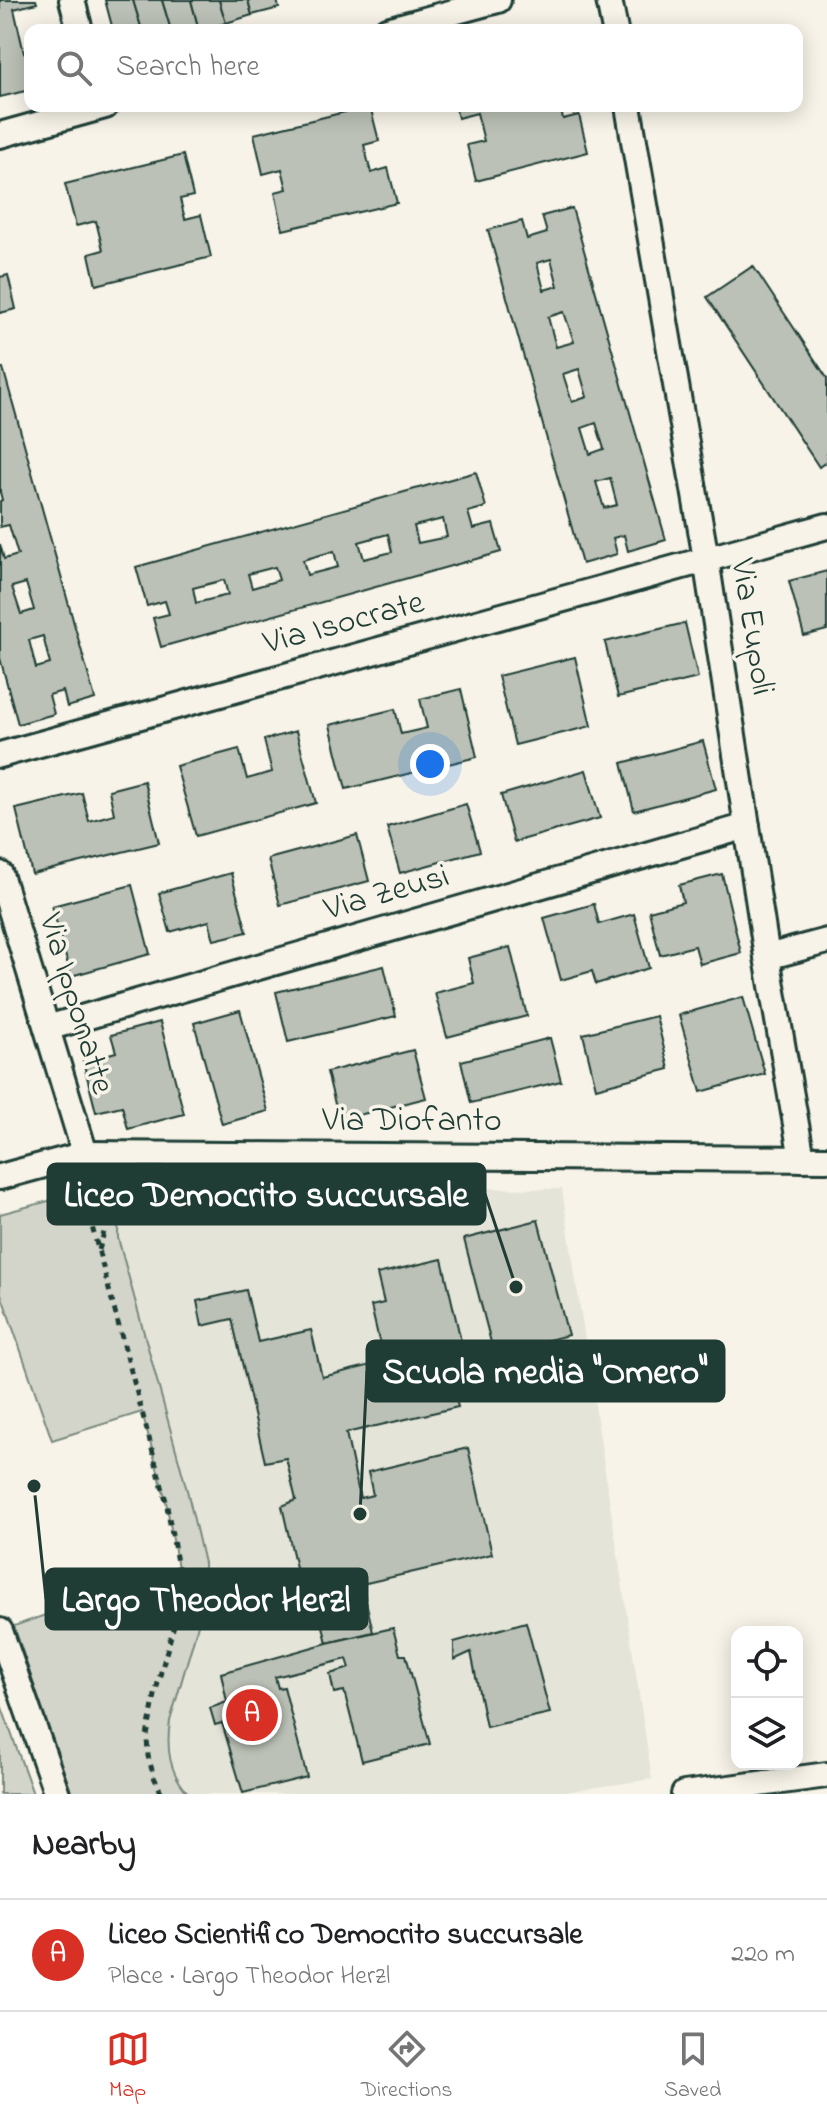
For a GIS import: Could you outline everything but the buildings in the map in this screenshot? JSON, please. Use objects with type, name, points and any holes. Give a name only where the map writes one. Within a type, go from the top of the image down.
[{"type":"street","points":[[72,0],[78,24]]},
{"type":"street","points":[[409,24],[498,0]]},
{"type":"street","points":[[609,0],[614,24]]},
{"type":"street","points":[[0,135],[81,112]]},
{"type":"street","name":"Via Eupoli","points":[[629,112],[706,559],[767,957],[802,1159]]},
{"type":"street","name":"Via Isocrate","points":[[0,755],[827,526]]},
{"type":"street","name":"Via Zeusi","points":[[47,1028],[747,826]]},
{"type":"street","name":"Via Ipponatte","points":[[0,874],[47,1028],[79,1156]]},
{"type":"street","points":[[767,957],[827,941]]},
{"type":"street","name":"Via Diofanto","points":[[0,1177],[79,1156],[146,1154],[827,1159]]},
{"type":"street","points":[[0,1631],[57,1794]]},
{"type":"street","points":[[684,1794],[824,1780]]},
{"type":"path","points":[[99,1251],[108,1218],[146,1154]]},
{"type":"path","points":[[79,1156],[99,1251],[166,1501],[178,1568],[180,1603],[147,1736],[148,1756],[162,1794]]},
{"type":"shaded area","points":[[108,1185],[146,1185],[124,1208],[118,1238],[204,1563],[204,1604],[169,1731],[173,1769],[189,1794],[71,1794],[14,1626],[178,1568],[166,1501],[142,1412],[52,1440],[0,1291],[0,1214]]},
{"type":"shaded area","points":[[146,1185],[562,1189],[652,1779],[551,1794],[189,1794],[180,1785],[170,1765],[170,1721],[204,1604],[118,1238],[122,1211],[130,1198]]},
{"type":"shaded area","points":[[0,1702],[33,1794],[0,1794]]},
{"type":"place","name":"Liceo Democrito succursale","points":[[516,1287]]},
{"type":"place","name":"Largo Theodor Herzl","points":[[34,1486]]},
{"type":"place","name":"Scuola media \"Omero\"","points":[[360,1514]]},
{"type":"place","name":"Liceo Scientifico Democrito succursale","points":[[252,1715]]}]
